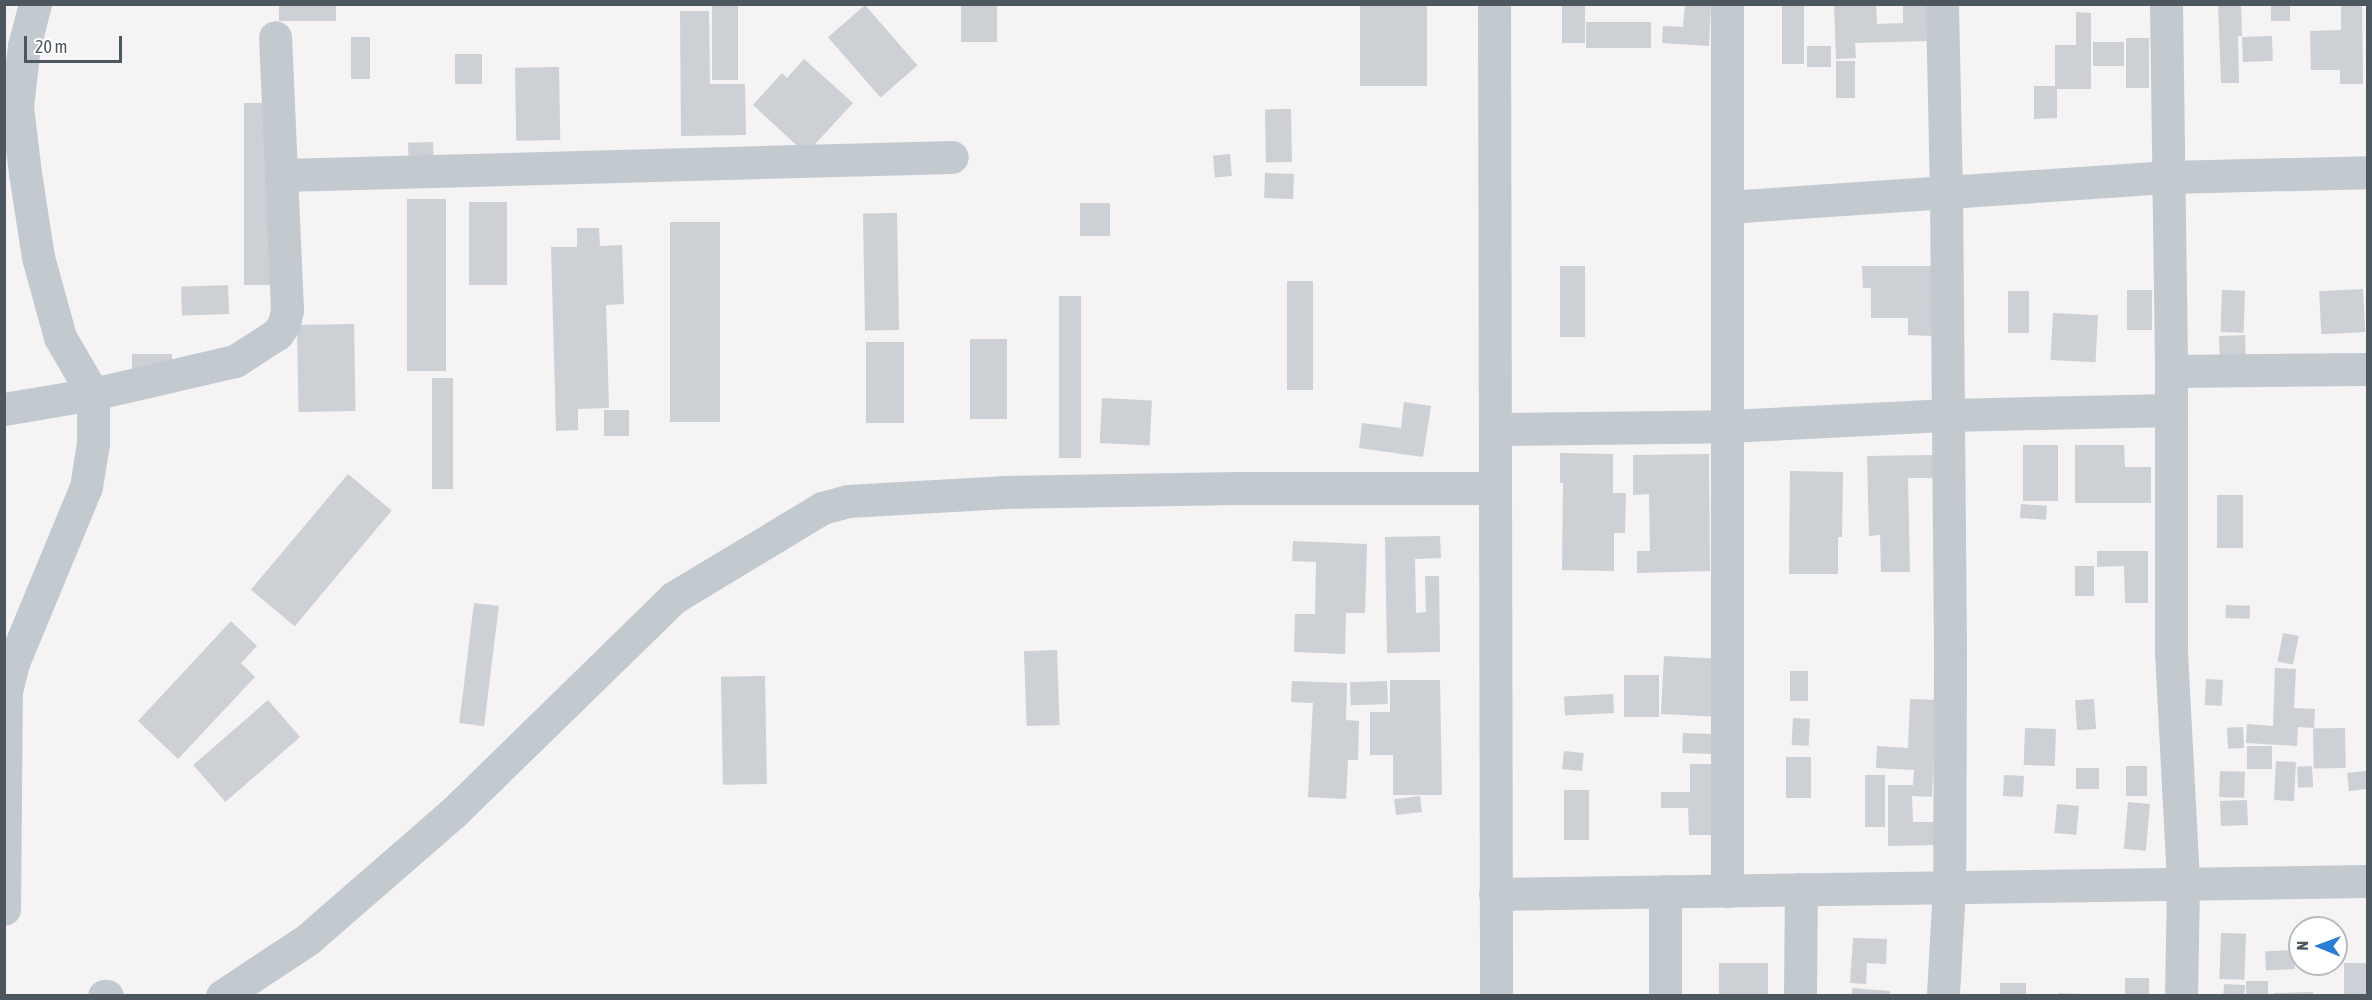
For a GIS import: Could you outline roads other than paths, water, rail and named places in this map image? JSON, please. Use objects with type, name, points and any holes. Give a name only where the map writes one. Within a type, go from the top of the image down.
[{"type":"street","points":[[4,909],[6,691],[13,663],[86,487],[93,443],[93,394],[60,337],[38,257],[25,173],[17,107],[24,46],[35,4]]},
{"type":"street","points":[[1494,4],[1496,996]]},
{"type":"street","points":[[1727,4],[1729,426],[1727,891]]},
{"type":"street","points":[[1942,4],[1949,415],[1950,887],[1943,996]]},
{"type":"street","points":[[2166,4],[2171,371],[2171,652],[2183,884],[2181,996]]},
{"type":"street","points":[[4,409],[93,394],[235,361],[277,334],[284,324],[287,310],[275,37]]},
{"type":"street","points":[[282,175],[952,157]]},
{"type":"street","points":[[1727,207],[2169,177],[2367,172]]},
{"type":"street","points":[[2171,371],[2367,369]]},
{"type":"street","points":[[1495,429],[1729,426],[1949,415],[2171,410]]},
{"type":"street","points":[[222,996],[308,939],[453,813],[672,598],[822,508],[848,501],[1006,492],[1238,488],[1495,489]]},
{"type":"street","points":[[1495,894],[2367,881]]},
{"type":"street","points":[[1800,996],[1801,890]]},
{"type":"street","points":[[1665,891],[1665,996]]}]
